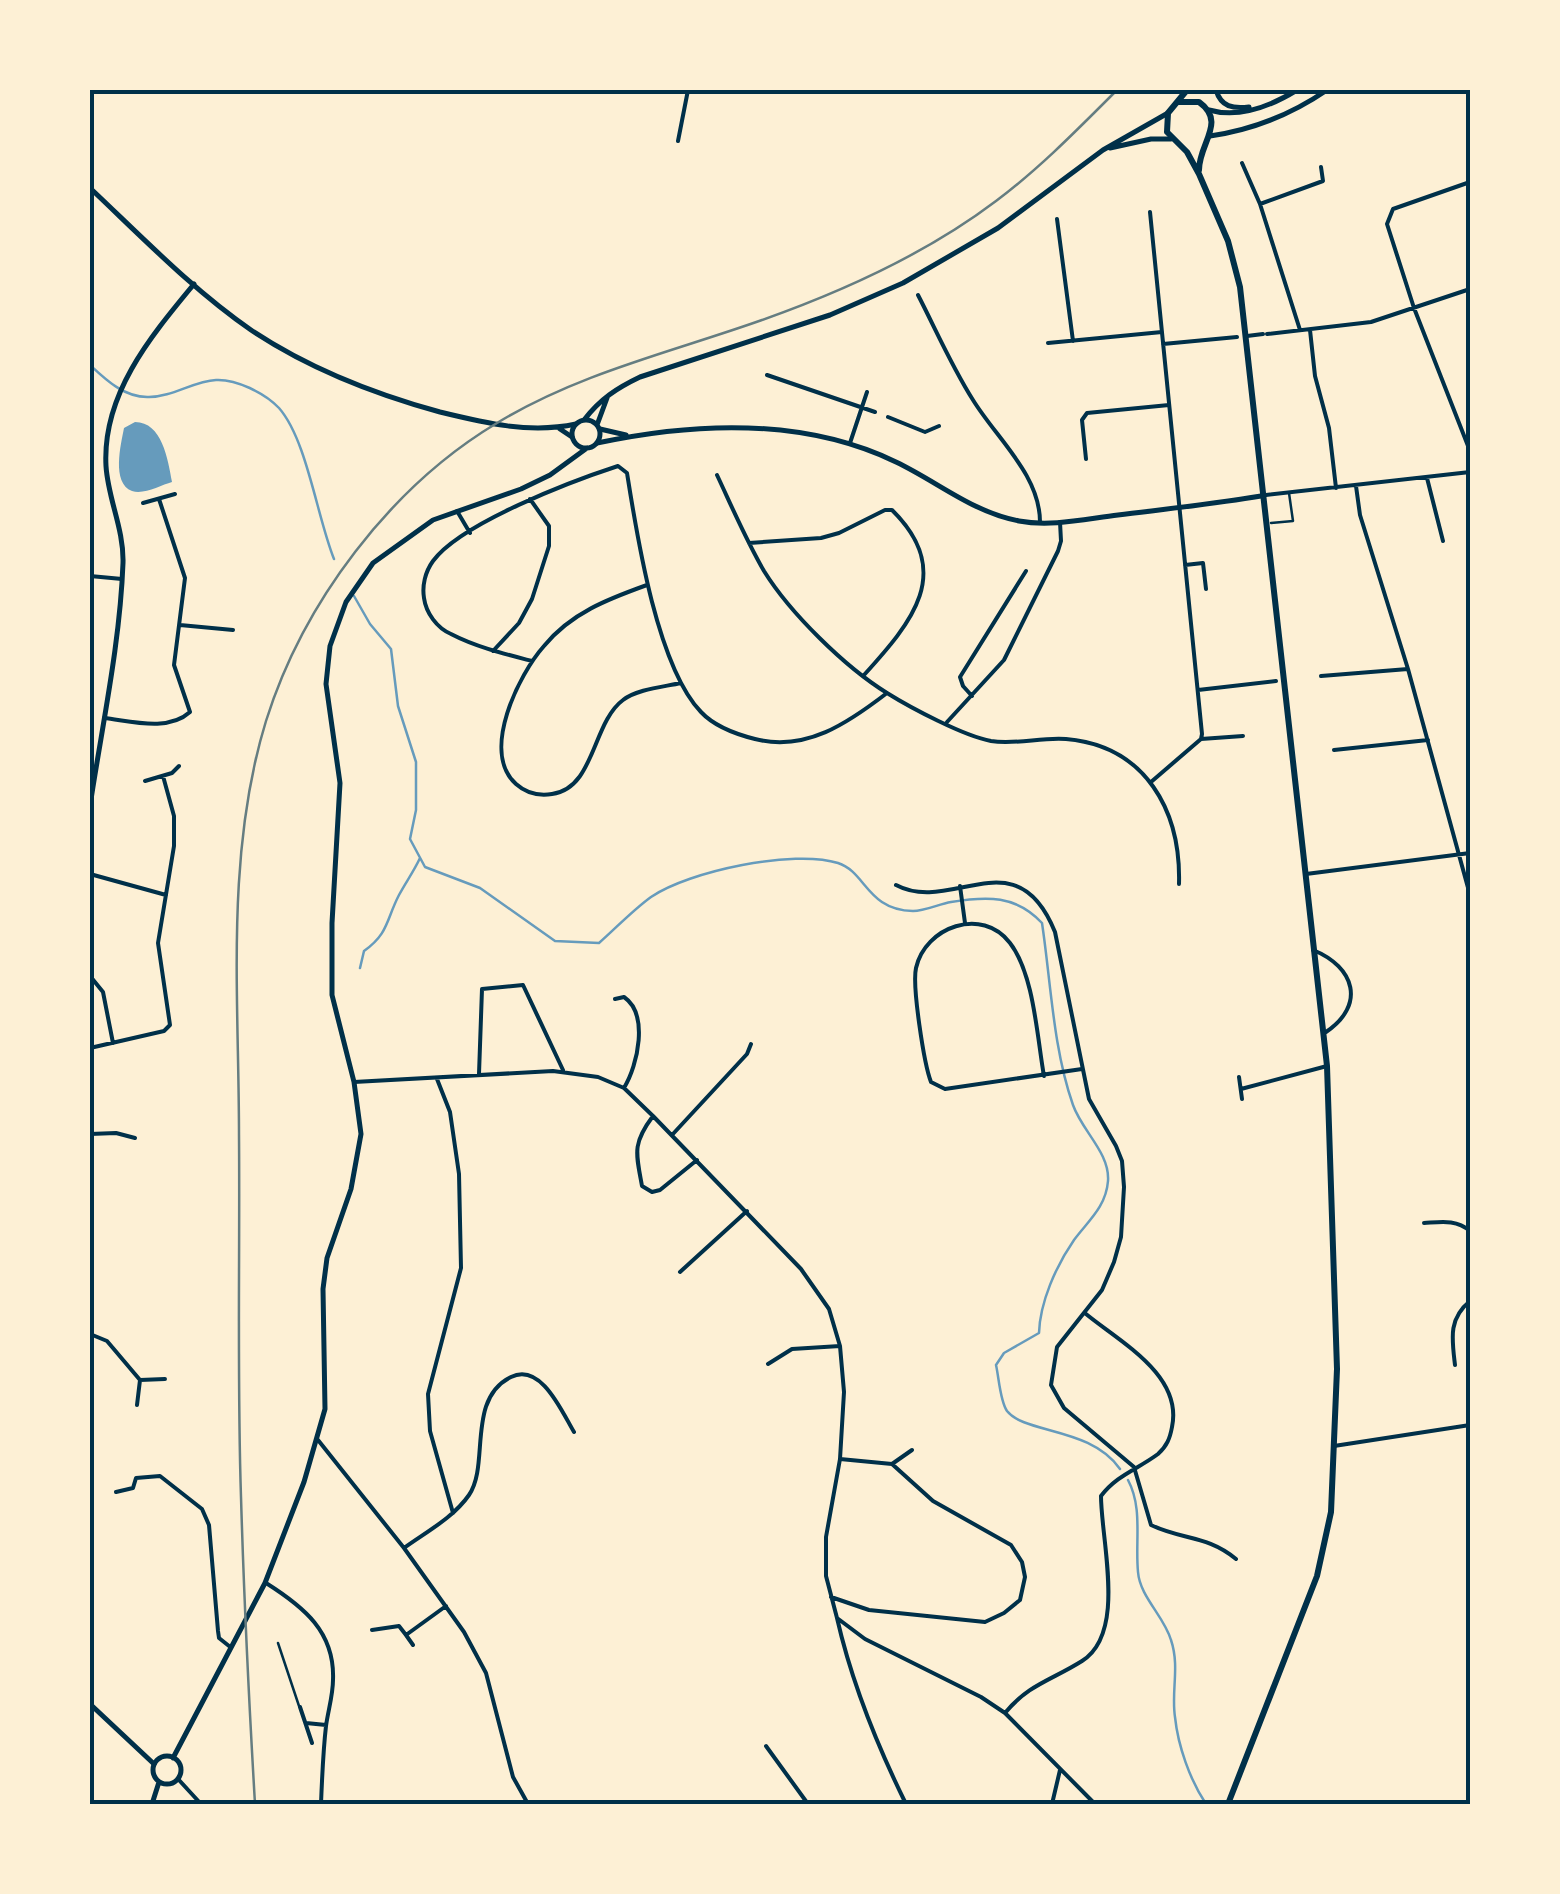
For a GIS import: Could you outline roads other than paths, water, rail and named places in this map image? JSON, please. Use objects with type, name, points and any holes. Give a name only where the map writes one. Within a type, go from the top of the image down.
[{"type":"main road","points":[[90,188],[194,284],[251,329],[296,357],[390,398],[478,422],[514,428],[558,427],[584,420],[608,395],[640,376],[830,315],[903,283],[998,228],[1103,150],[1168,114],[1187,90]]},
{"type":"main road","points":[[1199,174],[1200,150],[1213,122],[1206,107],[1205,90]]},
{"type":"main road","points":[[1178,102],[1192,100],[1222,114],[1272,103],[1297,90]]},
{"type":"main road","points":[[1103,150],[1151,139],[1190,147],[1294,110],[1327,90]]},
{"type":"main road","points":[[1217,94],[1238,111]]},
{"type":"main road","points":[[1168,114],[1166,126],[1199,174],[1232,254],[1247,336],[1279,681],[1323,1033],[1338,1324],[1331,1512],[1317,1576],[1228,1804]]},
{"type":"main road","points":[[90,806],[122,579],[122,544],[106,464],[108,430],[129,371],[194,284]]},
{"type":"main road","points":[[598,443],[598,427],[608,395]]},
{"type":"main road","points":[[584,420],[629,436]]},
{"type":"main road","points":[[566,461],[576,424]]},
{"type":"main road","points":[[173,1758],[266,1583],[318,1440],[325,1409],[323,1289],[327,1258],[351,1189],[361,1134],[354,1082],[332,995],[340,783],[325,675],[330,646],[346,602],[374,563],[424,526],[456,510],[521,489],[598,443],[658,431],[742,426],[804,432],[850,443],[925,476],[981,510],[1040,522],[1180,510],[1261,496]]},
{"type":"main road","points":[[558,427],[588,448]]},
{"type":"main road","points":[[90,1704],[154,1764]]},
{"type":"main road","points":[[161,1758],[173,1758],[180,1765],[178,1779],[171,1784],[159,1782],[153,1773],[154,1764],[161,1758]]},
{"type":"main road","points":[[152,1804],[159,1782]]},
{"type":"street","points":[[678,142],[688,90]]},
{"type":"street","points":[[1242,163],[1260,204],[1300,330]]},
{"type":"street","points":[[1260,204],[1323,181],[1321,167]]},
{"type":"street","points":[[1470,182],[1393,209],[1387,224],[1414,308],[1470,451]]},
{"type":"street","points":[[1150,212],[1201,740]]},
{"type":"street","points":[[1058,218],[1072,341]]},
{"type":"street","points":[[1247,336],[1370,322],[1470,289]]},
{"type":"street","points":[[918,295],[972,400],[1032,485],[1040,502],[1040,522]]},
{"type":"street","points":[[1310,329],[1315,376],[1330,428],[1336,488]]},
{"type":"street","points":[[1048,343],[1162,332]]},
{"type":"street","points":[[1163,344],[1237,337]]},
{"type":"street","points":[[767,374],[876,412]]},
{"type":"street","points":[[850,443],[867,392]]},
{"type":"street","points":[[1086,460],[1082,420],[1093,412],[1169,404]]},
{"type":"street","points":[[888,417],[926,432],[939,426]]},
{"type":"street","points":[[532,661],[493,651],[440,627],[423,597],[430,566],[436,557],[470,533],[530,499],[618,466],[626,473],[647,585],[681,683],[703,714],[718,726],[763,742],[810,739],[835,730],[886,693]]},
{"type":"street","points":[[1261,496],[1470,472]]},
{"type":"street","points":[[717,475],[766,574],[794,610],[886,693],[974,737],[992,741],[1060,739],[1091,743],[1121,756],[1150,782],[1170,815],[1176,834],[1179,884]]},
{"type":"street","points":[[1427,478],[1443,540]]},
{"type":"street","points":[[1356,486],[1360,515],[1408,669],[1470,895]]},
{"type":"street","points":[[143,504],[175,494]]},
{"type":"street","points":[[104,718],[164,724],[190,712],[174,665],[185,578],[159,499]]},
{"type":"street","points":[[493,651],[519,623],[532,599],[550,546],[549,526],[530,499]]},
{"type":"street","points":[[456,510],[470,533]]},
{"type":"street","points":[[749,543],[822,538],[885,510],[892,510],[908,525],[920,546],[924,586],[897,639],[864,676]]},
{"type":"street","points":[[946,723],[1004,660],[1021,631],[1058,551],[1060,522]]},
{"type":"street","points":[[1185,566],[1204,563],[1206,589]]},
{"type":"street","points":[[972,696],[960,677],[1026,571]]},
{"type":"street","points":[[90,576],[122,579]]},
{"type":"street","points":[[647,585],[584,612],[555,634],[532,661],[509,709],[502,754],[510,778],[536,794],[554,794],[572,785],[613,711],[624,700],[681,683]]},
{"type":"street","points":[[180,625],[232,630]]},
{"type":"street","points":[[1321,676],[1408,669]]},
{"type":"street","points":[[1198,690],[1279,681]]},
{"type":"street","points":[[1150,782],[1201,740],[1243,736]]},
{"type":"street","points":[[1334,750],[1428,740]]},
{"type":"street","points":[[145,781],[179,766]]},
{"type":"street","points":[[90,1048],[164,1031],[170,1025],[159,961],[174,846],[174,816],[163,776]]},
{"type":"street","points":[[1304,874],[1470,853]]},
{"type":"street","points":[[90,874],[166,895]]},
{"type":"street","points":[[896,885],[916,893],[1008,884],[1038,899],[1047,911],[1055,932],[1089,1099],[1122,1161],[1124,1187],[1121,1236],[1114,1262],[1086,1314],[1057,1347],[1051,1385],[1064,1408],[1134,1467],[1151,1525],[1212,1542],[1236,1559]]},
{"type":"street","points":[[960,886],[966,923]]},
{"type":"street","points":[[1044,1076],[1024,968],[1009,940],[986,925],[966,923],[930,941],[921,952],[914,974],[931,1082],[945,1089],[1044,1076],[1083,1068]]},
{"type":"street","points":[[1313,950],[1340,966],[1352,988],[1346,1012],[1323,1033]]},
{"type":"street","points":[[90,976],[103,992],[114,1042]]},
{"type":"street","points":[[479,1074],[482,990],[522,985],[564,1072]]},
{"type":"street","points":[[615,999],[624,997],[632,1002],[639,1017],[634,1072],[624,1088]]},
{"type":"street","points":[[672,1135],[747,1054],[751,1044]]},
{"type":"street","points":[[1240,1089],[1326,1066]]},
{"type":"street","points":[[354,1082],[564,1072],[598,1077],[624,1088],[747,1211],[817,1289],[829,1309],[840,1346],[844,1392],[840,1459],[826,1537],[826,1576],[848,1668],[876,1744],[906,1804]]},
{"type":"street","points":[[1239,1076],[1242,1099]]},
{"type":"street","points":[[436,1077],[450,1112],[459,1174],[461,1268],[428,1394],[430,1431],[454,1513]]},
{"type":"street","points":[[653,1116],[638,1135],[636,1153],[642,1186],[652,1192],[660,1190],[698,1160]]},
{"type":"street","points":[[90,1134],[116,1133],[136,1138]]},
{"type":"street","points":[[680,1272],[747,1211]]},
{"type":"street","points":[[1424,1223],[1462,1224],[1470,1231]]},
{"type":"street","points":[[1454,1365],[1451,1329],[1459,1310],[1470,1301]]},
{"type":"street","points":[[1005,1714],[1018,1698],[1043,1680],[1086,1659],[1101,1640],[1110,1608],[1101,1496],[1110,1484],[1158,1454],[1170,1441],[1172,1394],[1159,1374],[1086,1314]]},
{"type":"street","points":[[90,1334],[107,1341],[140,1380],[137,1405]]},
{"type":"street","points":[[768,1364],[792,1349],[840,1346]]},
{"type":"street","points":[[404,1548],[454,1513],[472,1492],[480,1424],[496,1388],[514,1375],[530,1375],[550,1390],[574,1432]]},
{"type":"street","points":[[140,1380],[165,1379]]},
{"type":"street","points":[[1334,1446],[1470,1425]]},
{"type":"street","points":[[318,1440],[446,1606],[486,1673],[513,1776],[528,1804]]},
{"type":"street","points":[[892,1464],[912,1450]]},
{"type":"street","points":[[831,1597],[870,1610],[985,1622],[1004,1614],[1020,1600],[1026,1577],[1011,1545],[933,1501],[892,1464],[840,1459]]},
{"type":"street","points":[[151,1469],[152,1477]]},
{"type":"street","points":[[116,1492],[133,1488],[136,1478],[160,1476],[201,1508],[209,1524],[219,1638],[231,1648]]},
{"type":"street","points":[[201,1508],[209,1499]]},
{"type":"street","points":[[266,1583],[290,1598],[323,1630],[333,1657],[322,1804]]},
{"type":"street","points":[[406,1635],[446,1606]]},
{"type":"street","points":[[838,1618],[865,1639],[981,1697],[1005,1714],[1094,1804]]},
{"type":"street","points":[[372,1630],[399,1626],[412,1645]]},
{"type":"street","points":[[300,1707],[312,1743]]},
{"type":"street","points":[[305,1723],[326,1725]]},
{"type":"street","points":[[766,1746],[808,1804]]},
{"type":"street","points":[[1052,1804],[1060,1769]]},
{"type":"street","points":[[178,1779],[201,1804]]},
{"type":"lane","points":[[1264,524],[1293,520],[1289,493]]},
{"type":"lane","points":[[278,1643],[300,1707]]},
{"type":"water","points":[[135,422],[152,428],[158,435],[172,482],[142,492],[132,491],[121,480],[119,462],[124,428]]},
{"type":"waterway","points":[[90,365],[116,387],[140,397],[224,380],[250,388],[273,402],[297,439],[334,559]]},
{"type":"waterway","points":[[354,596],[391,649],[398,706],[416,762],[416,810],[410,839],[425,867],[480,888],[555,941],[599,943],[644,902],[668,888],[715,871],[796,859],[838,863],[855,874],[876,898],[898,909],[918,911],[951,902],[1000,900],[1022,907],[1042,923],[1066,1083],[1077,1115],[1105,1161],[1108,1181],[1100,1206],[1055,1273],[1042,1309],[1039,1333],[1004,1353],[996,1365],[1007,1411],[1028,1424],[1093,1445],[1120,1469]]},
{"type":"waterway","points":[[360,968],[364,951],[383,932],[420,858]]},
{"type":"waterway","points":[[1128,1480],[1137,1513],[1140,1581],[1171,1640],[1179,1739],[1190,1774],[1206,1804]]},
{"type":"railway","points":[[255,1804],[240,1452],[239,874],[244,822],[266,721],[303,634],[355,552],[387,514],[458,449],[560,390],[793,309],[913,254],[1012,188],[1117,90]]}]
